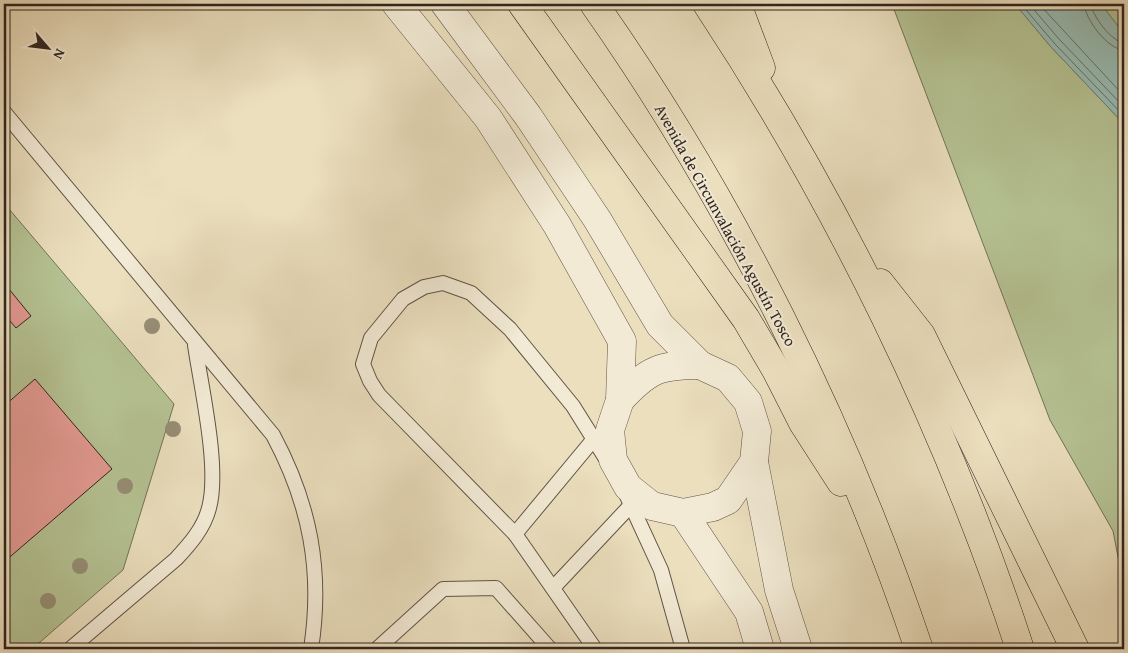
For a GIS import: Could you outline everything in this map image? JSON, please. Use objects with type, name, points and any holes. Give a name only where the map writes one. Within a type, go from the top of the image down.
[{"type":"highway","points":[[522,4],[746,318],[776,370],[803,423],[881,543]]},
{"type":"highway","name":"Avenida de Circunvalación Agustín Tosco","points":[[594,4],[658,102],[748,258],[816,393],[881,543],[919,649]]},
{"type":"highway","points":[[707,4],[781,124],[846,240],[939,437],[1003,596],[1020,649]]},
{"type":"highway","points":[[738,4],[781,124]]},
{"type":"highway","points":[[846,240],[921,335],[1075,649]]},
{"type":"street","points":[[396,4],[488,118],[557,225],[622,341],[620,400],[610,430],[613,460],[628,487],[652,506],[683,513],[713,507],[728,500],[754,462]]},
{"type":"street","points":[[445,4],[528,116],[597,219],[660,325],[700,366]]},
{"type":"street","points":[[620,400],[641,378],[669,365],[700,366],[728,378],[748,402],[757,431],[754,462],[779,590],[798,649]]},
{"type":"street","points":[[683,513],[749,612],[760,649]]},
{"type":"lane","points":[[4,112],[195,344],[273,434],[290,466],[309,524],[314,558],[316,597],[311,649]]},
{"type":"lane","points":[[595,649],[515,534],[380,395],[370,381],[363,364],[371,338],[404,299],[424,287],[443,283],[471,293],[510,329],[573,406],[632,504],[661,570],[683,649]]},
{"type":"lane","points":[[70,649],[176,559],[191,543],[209,509],[212,493],[212,461],[195,344]]},
{"type":"lane","points":[[515,534],[593,440]]},
{"type":"lane","points":[[553,588],[632,504]]},
{"type":"lane","points":[[378,649],[443,589],[496,588],[550,649]]},
{"type":"green space","points":[[892,4],[1015,4],[1051,47],[1124,124],[1124,588],[1113,531],[1050,420]]},
{"type":"green space","points":[[1101,4],[1124,4],[1124,34]]},
{"type":"green space","points":[[4,203],[174,404],[123,570],[32,649],[4,649]]},
{"type":"water","points":[[1015,4],[1101,4],[1124,34],[1124,124],[1051,47]]},
{"type":"building","points":[[4,283],[31,316],[16,328],[4,314]]},
{"type":"building","points":[[35,379],[112,469],[4,562],[4,406]]}]
